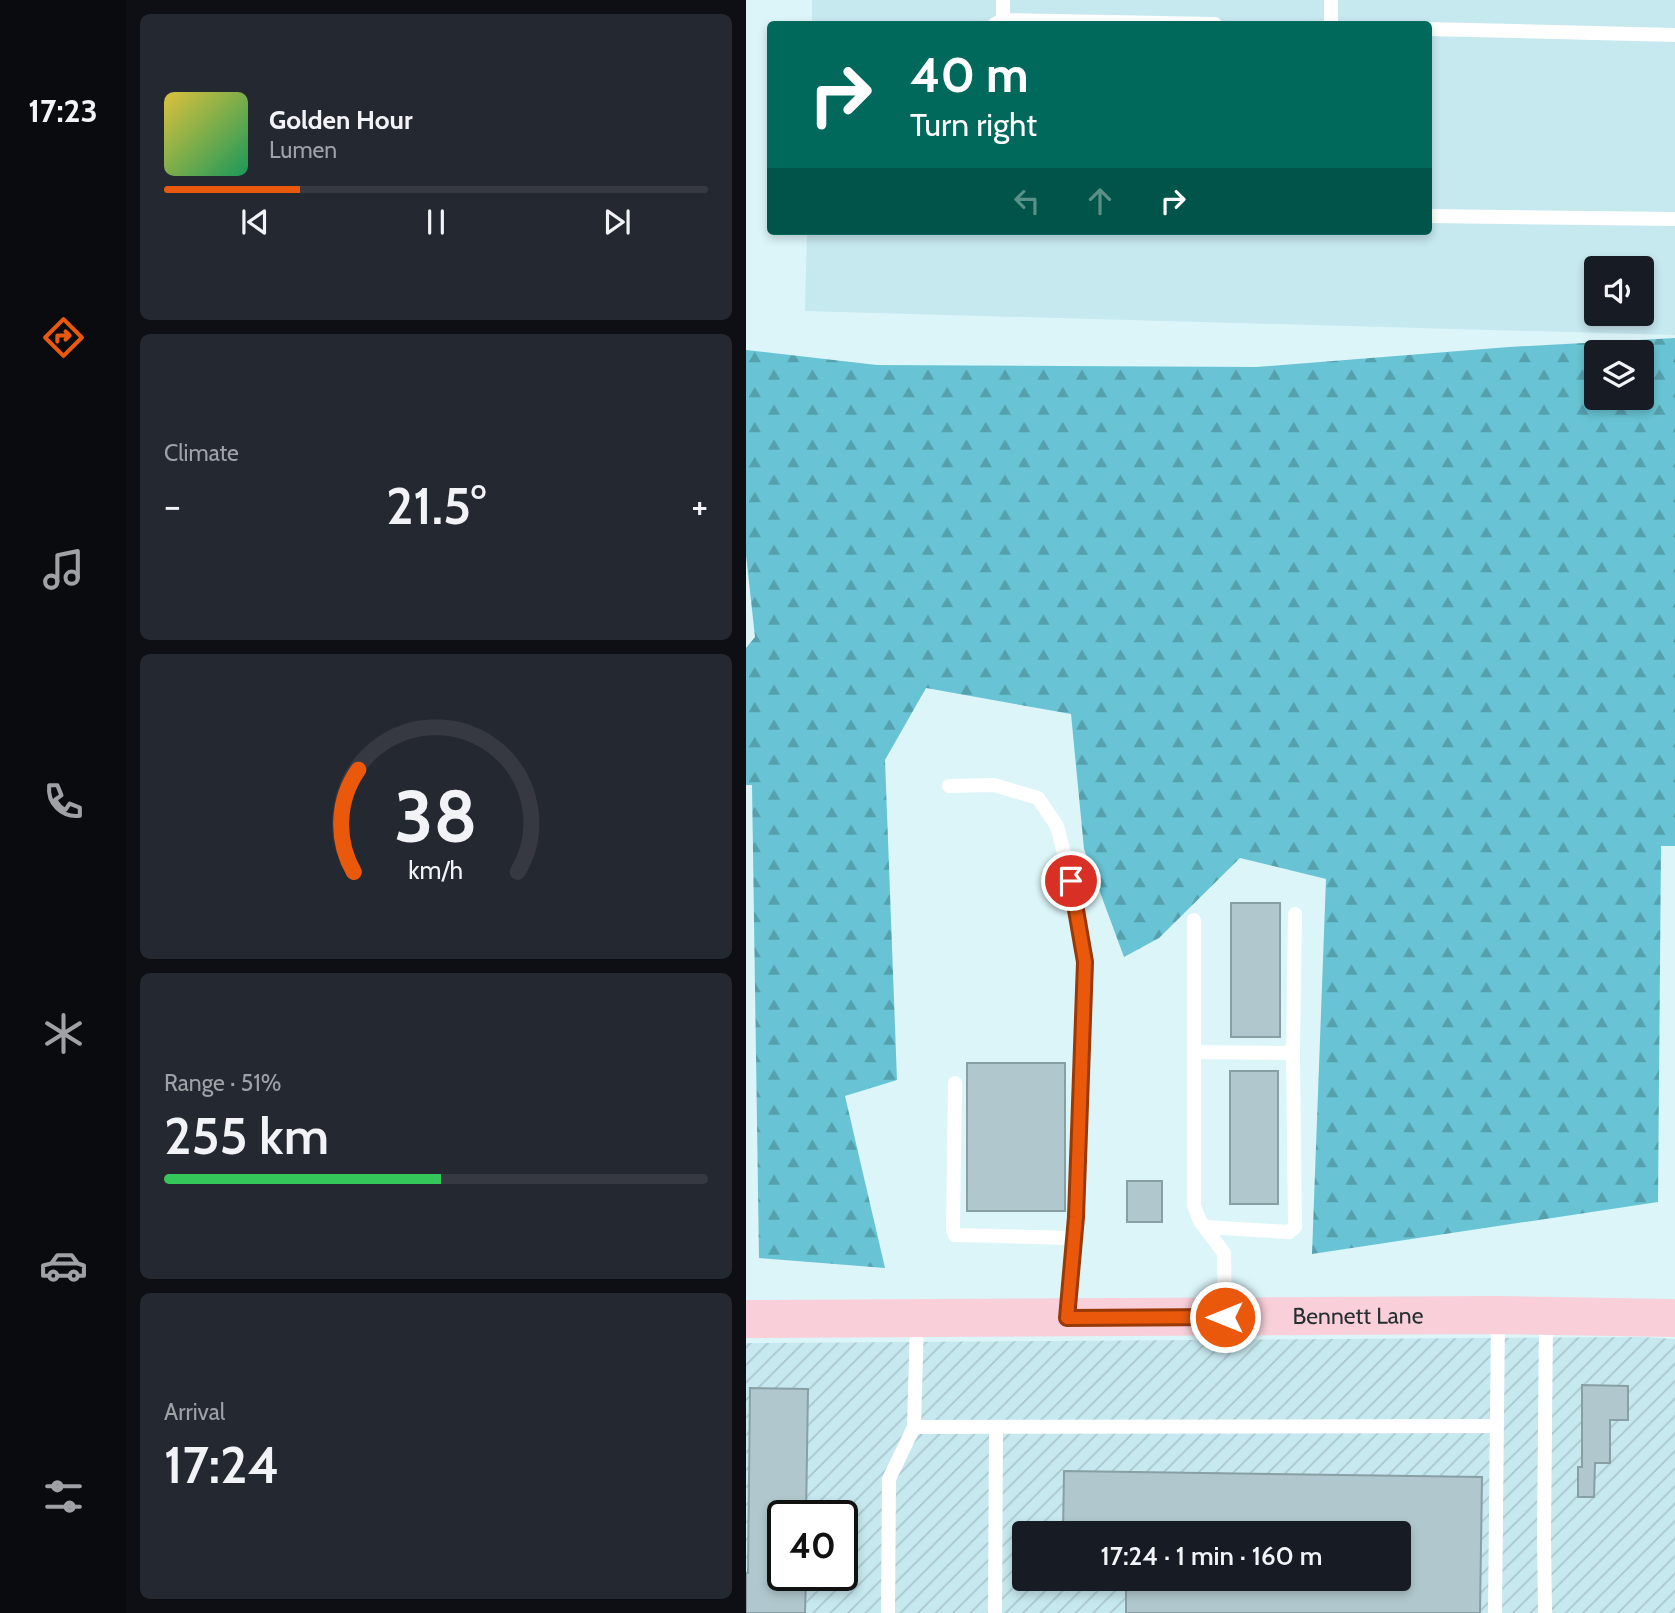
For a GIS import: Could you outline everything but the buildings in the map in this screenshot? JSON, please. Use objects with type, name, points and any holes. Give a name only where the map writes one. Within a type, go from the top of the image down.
[{"type":"street","name":"Bennett Lane","points":[[746,1319],[1498,1315],[1675,1318]]},
{"type":"lane","points":[[999,21],[1003,0]]},
{"type":"lane","points":[[1330,21],[1331,0]]},
{"type":"lane","points":[[1432,29],[1675,35]]},
{"type":"lane","points":[[1432,216],[1675,219]]},
{"type":"lane","points":[[949,786],[994,785],[1038,798],[1057,826],[1071,881],[1085,962],[1074,1238],[1067,1318]]},
{"type":"lane","points":[[1205,1227],[1289,1232],[1295,1227],[1295,914]]},
{"type":"lane","points":[[1194,920],[1194,1206],[1200,1221],[1224,1253],[1225,1317]]},
{"type":"lane","points":[[1194,1052],[1293,1053]]},
{"type":"lane","points":[[955,1083],[955,1235],[1074,1238]]},
{"type":"lane","points":[[1495,1613],[1498,1315]]},
{"type":"lane","points":[[1545,1613],[1546,1316]]},
{"type":"lane","points":[[888,1613],[889,1479],[915,1427],[917,1319]]},
{"type":"lane","points":[[915,1427],[1496,1426]]},
{"type":"lane","points":[[995,1613],[996,1427]]},
{"type":"shaded area","points":[[812,0],[1675,0],[1675,335],[805,311],[807,235],[1432,235],[1432,21],[812,21]]},
{"type":"shaded area","points":[[1641,1337],[1675,1339],[1675,1613],[746,1613],[746,1343]]},
{"type":"green space","points":[[1675,338],[1676,846],[1661,846],[1658,1202],[1312,1254],[1326,879],[1240,858],[1159,938],[1124,957],[1084,849],[1071,714],[926,688],[885,760],[897,1080],[845,1096],[885,1268],[759,1258],[752,785],[746,785],[746,648],[755,637],[746,555],[746,350],[877,365],[1256,367],[1584,343],[1584,410],[1654,410],[1654,340],[1638,340]]},
{"type":"route","points":[[1071,881],[1085,962],[1076,1217],[1067,1318],[1225,1317]]}]
